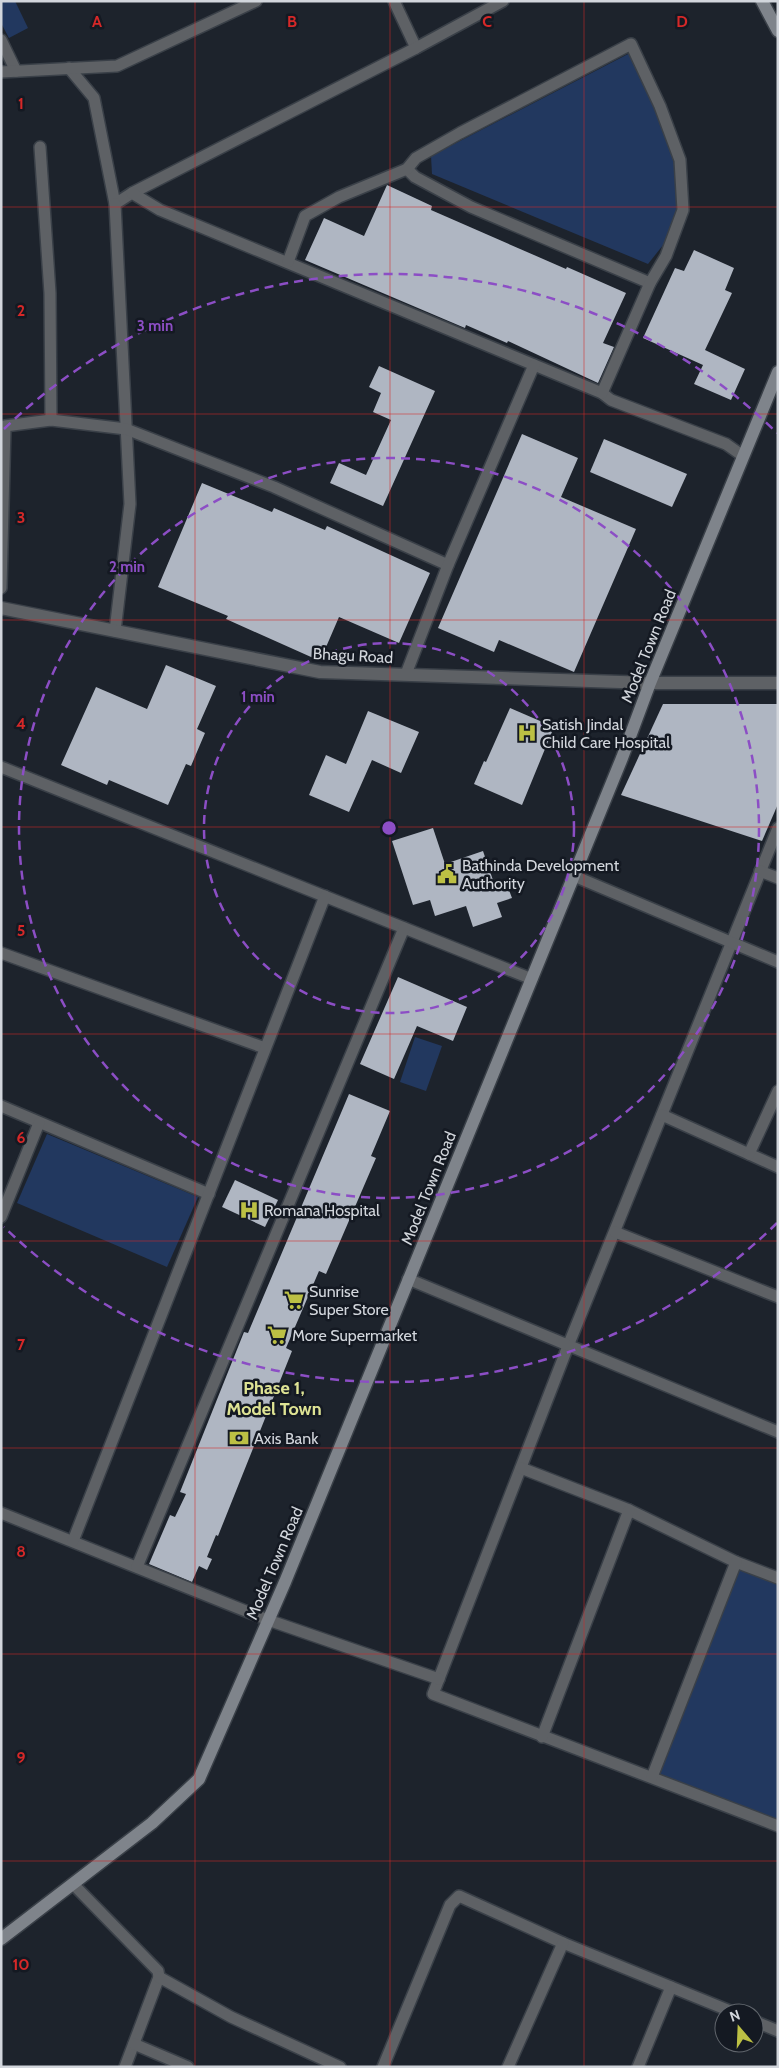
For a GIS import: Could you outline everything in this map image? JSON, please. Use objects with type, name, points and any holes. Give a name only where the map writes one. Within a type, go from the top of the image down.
[{"type":"main road","points":[[762,1],[778,31]]},
{"type":"main road","name":"Model Town Road","points":[[1,1939],[152,1823],[199,1779],[268,1620],[532,979],[622,758],[650,683],[778,372]]},
{"type":"street","points":[[1,72],[117,66],[256,1]]},
{"type":"street","points":[[394,1],[416,48]]},
{"type":"street","points":[[115,204],[132,193],[416,48],[503,1]]},
{"type":"street","points":[[1,40],[16,71]]},
{"type":"street","points":[[288,262],[305,216],[339,197],[407,169],[416,158],[460,133],[631,44],[660,106],[680,160],[683,210],[666,256],[650,283],[602,393]]},
{"type":"street","points":[[69,68],[94,98],[115,204],[130,504],[115,631]]},
{"type":"street","points":[[40,147],[50,293],[51,420]]},
{"type":"street","points":[[407,169],[415,177],[471,207],[650,283]]},
{"type":"street","points":[[132,193],[160,210],[602,393],[611,400],[726,444],[743,456]]},
{"type":"street","points":[[406,674],[448,565],[534,365]]},
{"type":"street","points":[[1,588],[5,426],[51,420],[126,429],[274,487],[448,565]]},
{"type":"street","name":"Bhagu Road","points":[[1,608],[320,672],[650,683],[778,683]]},
{"type":"street","points":[[1,767],[532,979]]},
{"type":"street","points":[[778,828],[568,1346],[433,1694],[778,1826]]},
{"type":"street","points":[[760,871],[778,878]]},
{"type":"street","points":[[574,876],[778,962]]},
{"type":"street","points":[[73,1541],[325,896]]},
{"type":"street","points":[[137,1567],[404,928]]},
{"type":"street","points":[[1,953],[265,1048]]},
{"type":"street","points":[[749,1154],[778,1091]]},
{"type":"street","points":[[1,1106],[209,1194]]},
{"type":"street","points":[[662,1115],[778,1167]]},
{"type":"street","points":[[1,1217],[39,1123]]},
{"type":"street","points":[[615,1232],[778,1297]]},
{"type":"street","points":[[408,1279],[778,1432]]},
{"type":"street","points":[[521,1468],[629,1510],[736,1562],[778,1578]]},
{"type":"street","points":[[542,1737],[629,1510]]},
{"type":"street","points":[[1,1513],[268,1620],[439,1679]]},
{"type":"street","points":[[652,1777],[736,1562]]},
{"type":"street","points":[[73,1884],[158,1971],[159,1977],[125,2067]]},
{"type":"street","points":[[383,2067],[450,1905],[460,1896],[563,1943],[714,2004]]},
{"type":"street","points":[[508,2067],[563,1943]]},
{"type":"street","points":[[159,1977],[231,2017],[340,2067]]},
{"type":"street","points":[[638,2067],[671,1987]]},
{"type":"street","points":[[764,2025],[778,2030]]},
{"type":"street","points":[[134,2044],[188,2067]]},
{"type":"shaded area","points":[[1,1],[15,1],[28,28],[9,38],[1,23]]},
{"type":"shaded area","points":[[630,53],[663,125],[680,183],[675,230],[648,264],[432,174],[431,156]]},
{"type":"shaded area","points":[[415,1037],[442,1046],[426,1091],[400,1082]]},
{"type":"shaded area","points":[[47,1134],[198,1197],[167,1267],[17,1203]]},
{"type":"shaded area","points":[[736,1562],[778,1578],[778,1826],[652,1777]]},
{"type":"building","points":[[387,185],[432,206],[431,210],[626,293],[603,343],[614,347],[598,383],[508,341],[507,343],[466,325],[465,328],[305,260],[324,218],[364,236]]},
{"type":"building","points":[[694,250],[734,268],[725,290],[732,293],[705,350],[745,369],[731,400],[694,384],[703,365],[643,338],[675,268],[684,271]]},
{"type":"building","points":[[379,366],[435,391],[383,506],[330,483],[339,463],[366,475],[391,420],[373,412],[381,393],[369,387]]},
{"type":"building","points":[[522,434],[578,458],[561,497],[636,529],[574,672],[499,640],[494,652],[438,628]]},
{"type":"building","points":[[604,439],[687,474],[672,507],[590,472]]},
{"type":"building","points":[[202,483],[272,512],[274,508],[325,530],[327,526],[430,573],[399,643],[339,617],[320,661],[226,619],[228,616],[158,587]]},
{"type":"building","points":[[166,665],[216,686],[197,729],[205,733],[191,766],[186,764],[168,805],[109,780],[107,785],[61,765],[96,687],[147,709]]},
{"type":"building","points":[[663,704],[778,704],[778,804],[762,841],[621,795]]},
{"type":"building","points":[[510,708],[554,727],[522,805],[474,784]]},
{"type":"building","points":[[368,711],[419,732],[401,773],[372,760],[349,812],[309,795],[326,755],[346,764]]},
{"type":"building","name":"Bathinda Development Authority","points":[[433,828],[445,864],[483,851],[496,889],[507,885],[512,898],[497,903],[502,917],[473,927],[466,906],[435,916],[430,900],[413,905],[392,841]]},
{"type":"building","points":[[398,977],[467,1007],[453,1041],[417,1026],[394,1079],[360,1064]]},
{"type":"building","points":[[349,1094],[390,1111],[371,1156],[376,1158],[326,1274],[319,1271],[286,1348],[292,1351],[218,1536],[216,1535],[207,1557],[212,1559],[207,1570],[199,1566],[192,1582],[149,1564],[170,1515],[175,1517],[186,1494],[180,1492],[244,1332],[248,1333]]},
{"type":"building","points":[[235,1180],[278,1200],[265,1227],[222,1207]]},
{"type":"place","name":"Satish Jindal Child Care Hospital","points":[[527,733]]},
{"type":"place","name":"Bathinda Development Authority","points":[[447,874]]},
{"type":"place","name":"Romana Hospital","points":[[249,1210]]},
{"type":"place","name":"Sunrise Super Store","points":[[294,1300]]},
{"type":"place","name":"More Supermarket","points":[[277,1335]]},
{"type":"place","name":"Axis Bank","points":[[239,1438]]},
{"type":"district","name":"Phase 1, Model Town","points":[[274,1398]]}]
